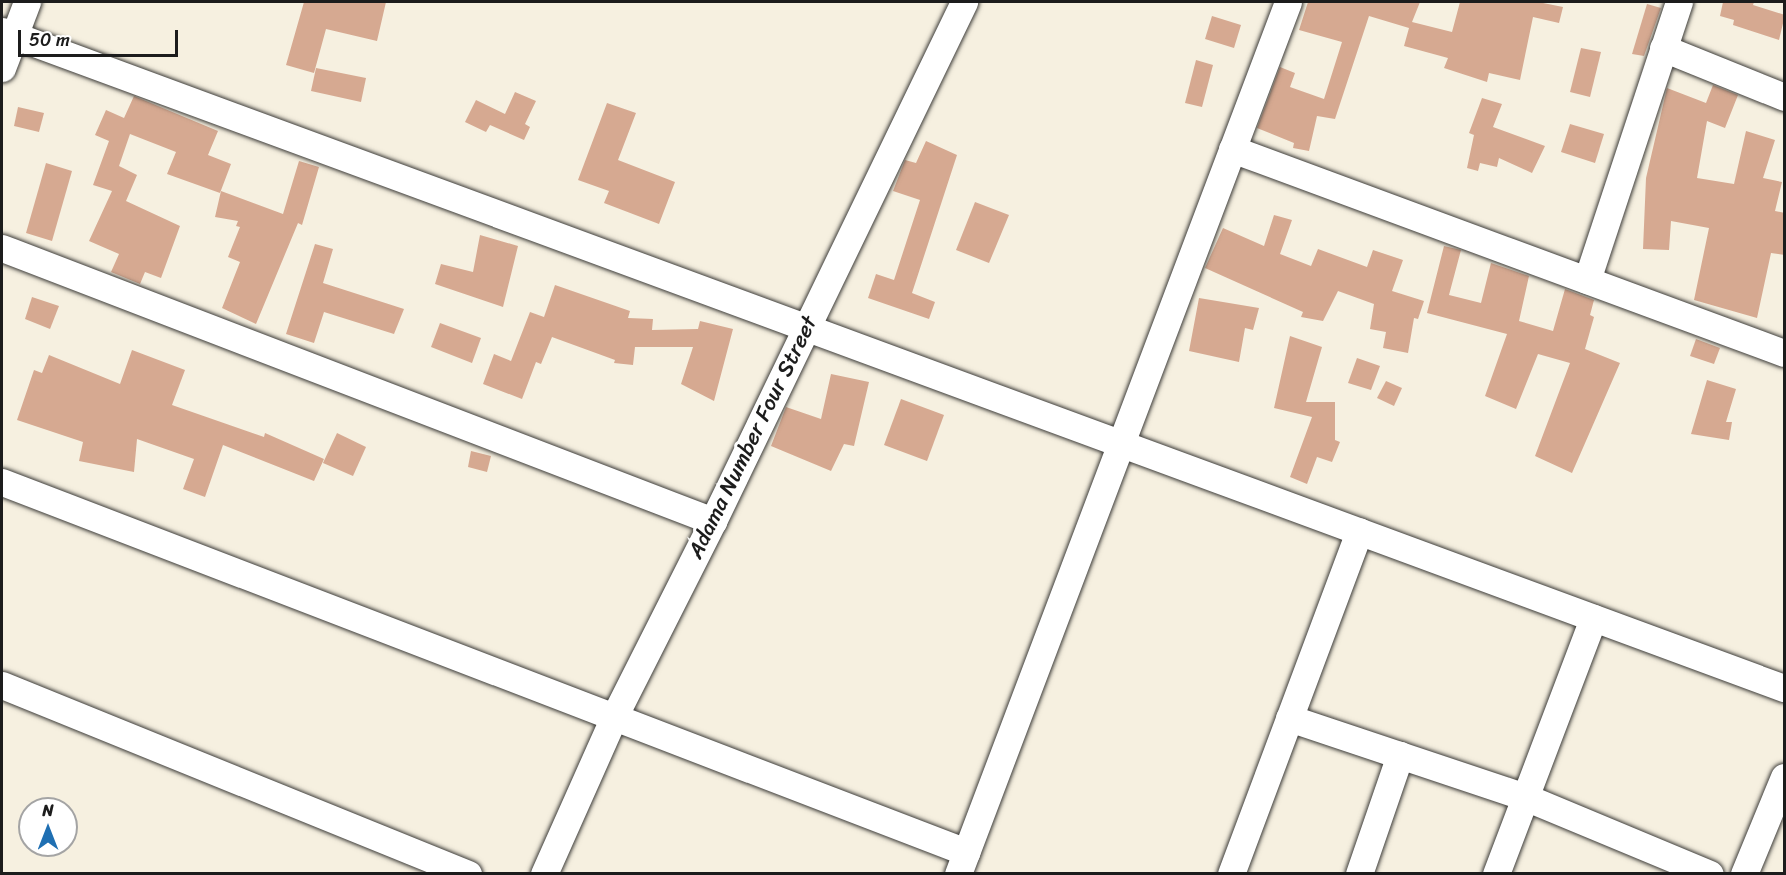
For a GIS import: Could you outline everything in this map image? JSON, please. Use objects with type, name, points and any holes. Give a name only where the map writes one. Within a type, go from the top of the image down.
[{"type":"street","points":[[2,68],[8,34],[27,2]]},
{"type":"street","name":"Adama Number Four Street","points":[[544,873],[614,717],[713,521],[804,327],[964,2]]},
{"type":"street","points":[[2,482],[614,717],[962,863],[1288,2]]},
{"type":"street","points":[[1587,280],[1679,2]]},
{"type":"street","points":[[8,34],[1785,688]]},
{"type":"street","points":[[1663,48],[1785,97]]},
{"type":"street","points":[[1232,149],[1785,353]]},
{"type":"street","points":[[2,248],[713,521]]},
{"type":"street","points":[[1231,873],[1359,531]]},
{"type":"street","points":[[1496,873],[1593,618]]},
{"type":"street","points":[[2,686],[468,873]]},
{"type":"street","points":[[1290,718],[1525,797],[1710,873]]},
{"type":"street","points":[[1359,873],[1401,755]]},
{"type":"street","points":[[1744,873],[1785,777]]},
{"type":"building","points":[[304,2],[386,2],[377,41],[326,29],[314,73],[286,65]]},
{"type":"building","points":[[1308,2],[1420,2],[1412,22],[1452,32],[1460,2],[1538,2],[1563,7],[1559,23],[1533,17],[1520,80],[1489,73],[1487,82],[1444,68],[1448,58],[1404,46],[1409,28],[1369,16],[1335,119],[1317,116],[1309,151],[1293,148],[1294,143],[1257,128],[1280,67],[1295,73],[1290,87],[1324,99],[1342,42],[1299,30]]},
{"type":"building","points":[[1723,2],[1754,2],[1753,5],[1785,15],[1779,40],[1733,25],[1734,20],[1720,16]]},
{"type":"building","points":[[1647,4],[1661,8],[1644,56],[1632,54]]},
{"type":"building","points":[[1212,16],[1241,25],[1234,48],[1205,39]]},
{"type":"building","points":[[1581,48],[1601,52],[1590,97],[1570,92]]},
{"type":"building","points":[[1196,60],[1213,65],[1202,107],[1185,103]]},
{"type":"building","points":[[316,68],[366,78],[361,102],[311,91]]},
{"type":"building","points":[[1713,85],[1738,95],[1725,128],[1707,121],[1697,178],[1734,184],[1746,131],[1775,140],[1763,178],[1782,182],[1775,211],[1785,213],[1785,255],[1771,253],[1757,318],[1694,300],[1709,228],[1671,221],[1669,250],[1643,249],[1646,178],[1667,88],[1706,103]]},
{"type":"building","points":[[515,92],[536,101],[525,124],[530,127],[524,140],[490,125],[486,132],[465,122],[476,100],[505,114]]},
{"type":"building","points":[[134,96],[218,131],[208,155],[231,164],[220,193],[167,174],[176,152],[130,134],[119,166],[137,175],[126,201],[180,226],[161,278],[145,272],[140,284],[111,272],[119,254],[89,241],[112,191],[93,185],[109,141],[95,135],[106,110],[124,118]]},
{"type":"building","points":[[1482,98],[1502,104],[1493,127],[1545,146],[1532,173],[1499,158],[1497,167],[1480,163],[1478,171],[1467,168],[1474,135],[1469,133]]},
{"type":"building","points":[[607,103],[636,113],[618,160],[675,182],[659,224],[604,203],[609,191],[578,180]]},
{"type":"building","points":[[18,107],[44,113],[39,132],[14,126]]},
{"type":"building","points":[[1570,124],[1604,134],[1595,163],[1561,152]]},
{"type":"building","points":[[926,141],[957,155],[912,293],[935,302],[929,319],[868,298],[876,274],[894,280],[920,200],[893,191],[905,160],[916,163]]},
{"type":"building","points":[[299,161],[319,167],[302,225],[298,223],[256,324],[222,308],[240,262],[228,257],[240,227],[236,226],[238,221],[215,217],[221,191],[283,214]]},
{"type":"building","points":[[46,163],[72,171],[52,241],[26,233]]},
{"type":"building","points":[[975,202],[1009,215],[989,263],[956,250]]},
{"type":"building","points":[[1274,215],[1292,220],[1280,254],[1311,266],[1318,249],[1367,267],[1373,250],[1403,260],[1392,291],[1424,301],[1418,319],[1414,318],[1408,353],[1383,348],[1386,332],[1370,329],[1374,304],[1338,291],[1323,321],[1301,317],[1303,312],[1205,268],[1223,228],[1264,246]]},
{"type":"building","points":[[480,235],[518,246],[503,307],[435,284],[441,264],[473,272]]},
{"type":"building","points":[[315,244],[333,249],[323,283],[404,309],[394,334],[324,312],[314,343],[286,334]]},
{"type":"building","points":[[1444,246],[1461,250],[1449,295],[1481,303],[1491,263],[1529,276],[1519,321],[1553,331],[1565,289],[1594,300],[1590,315],[1594,317],[1585,349],[1620,363],[1572,473],[1535,456],[1570,363],[1538,354],[1516,409],[1485,396],[1507,334],[1427,313]]},
{"type":"building","points":[[555,285],[630,311],[628,318],[653,319],[652,330],[698,329],[700,321],[733,329],[714,401],[681,384],[693,347],[635,347],[633,365],[614,363],[615,360],[552,337],[541,364],[536,362],[522,399],[483,384],[494,354],[511,361],[530,312],[544,317]]},
{"type":"building","points":[[32,297],[59,306],[50,329],[25,319]]},
{"type":"building","points":[[1199,298],[1259,308],[1253,330],[1245,328],[1239,362],[1189,351]]},
{"type":"building","points":[[440,323],[481,338],[472,363],[431,347]]},
{"type":"building","points":[[1290,336],[1322,347],[1306,402],[1335,402],[1335,440],[1340,442],[1332,462],[1317,457],[1307,484],[1290,477],[1312,417],[1274,408]]},
{"type":"building","points":[[1696,339],[1720,348],[1714,364],[1690,356]]},
{"type":"building","points":[[132,350],[185,370],[172,405],[264,437],[265,433],[324,459],[314,481],[223,445],[205,497],[183,489],[194,459],[137,439],[134,472],[79,461],[83,442],[17,420],[34,370],[42,373],[49,355],[120,384]]},
{"type":"building","points":[[1357,358],[1380,366],[1371,390],[1348,383]]},
{"type":"building","points":[[831,374],[869,382],[854,446],[844,444],[831,471],[771,446],[786,407],[821,419]]},
{"type":"building","points":[[1707,380],[1736,389],[1726,422],[1732,422],[1729,440],[1691,434]]},
{"type":"building","points":[[1386,381],[1402,388],[1394,406],[1377,398]]},
{"type":"building","points":[[901,399],[944,415],[927,461],[884,445]]},
{"type":"building","points":[[337,433],[366,447],[353,476],[323,463]]},
{"type":"building","points":[[471,451],[491,456],[487,472],[468,467]]}]
